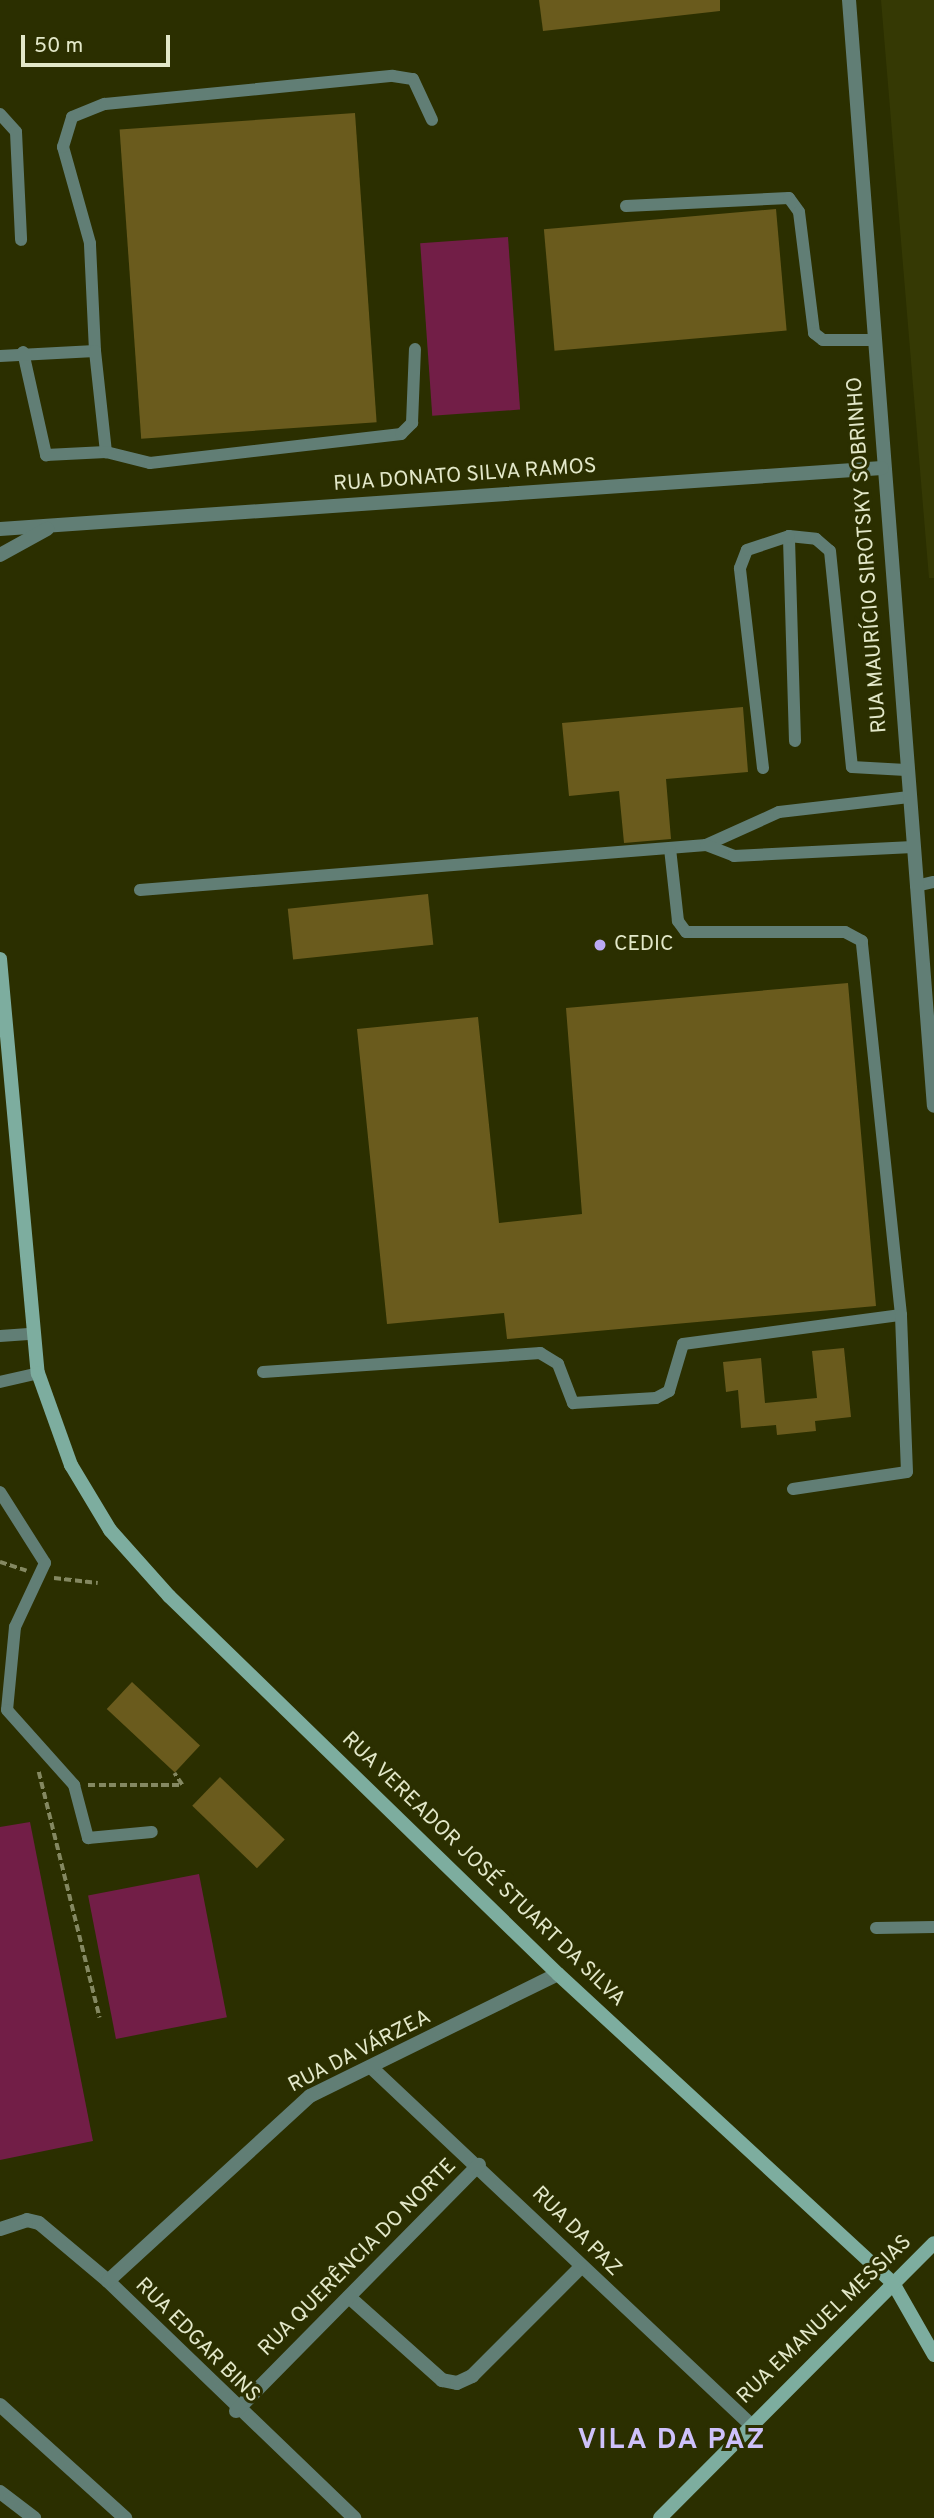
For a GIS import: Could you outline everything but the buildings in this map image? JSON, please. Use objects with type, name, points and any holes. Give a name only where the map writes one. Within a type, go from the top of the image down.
[{"type":"main road","name":"RUA VEREADOR JOSÉ STUART DA SILVA","points":[[0,959],[2,1014],[38,1373],[71,1465],[110,1530],[169,1596],[558,1974],[893,2283],[934,2355]]},
{"type":"main road","name":"RUA EMANUEL MESSIAS","points":[[660,2518],[749,2423],[934,2243]]},
{"type":"street","name":"RUA MAURÍCIO SIROTSKY SOBRINHO","points":[[849,0],[881,468],[934,1106]]},
{"type":"street","name":"RUA DONATO SILVA RAMOS","points":[[0,529],[881,468]]},
{"type":"street","name":"RUA DONATO SILVA RAMOS","points":[[0,555],[51,526]]},
{"type":"street","name":"RUA DA VÁRZEA","points":[[108,2281],[296,2106],[374,2070],[558,1974]]},
{"type":"street","name":"RUA DA PAZ","points":[[374,2070],[479,2165],[580,2268],[749,2423]]},
{"type":"street","name":"RUA QUERÊNCIA DO NORTE","points":[[236,2411],[479,2165]]},
{"type":"street","name":"RUA EDGAR BINS","points":[[0,2229],[27,2220],[40,2223],[108,2281],[236,2411],[354,2518]]},
{"type":"street","points":[[349,2297],[442,2380],[457,2383],[472,2376],[580,2268]]},
{"type":"street","points":[[0,2405],[125,2518]]},
{"type":"street","points":[[0,2492],[34,2518]]},
{"type":"lane","points":[[106,452],[95,351],[90,243],[63,147],[72,117],[105,104],[393,76],[413,79],[432,120]]},
{"type":"lane","points":[[0,114],[16,131],[21,240]]},
{"type":"lane","points":[[626,206],[789,198],[797,202],[814,333],[823,340],[873,340]]},
{"type":"lane","points":[[23,352],[47,455],[106,452],[150,463],[401,434],[412,423],[415,349]]},
{"type":"lane","points":[[0,356],[23,352],[95,351]]},
{"type":"lane","points":[[763,768],[740,568],[754,545],[789,536],[816,539],[830,551],[852,766],[906,770]]},
{"type":"lane","points":[[789,536],[795,741]]},
{"type":"lane","points":[[140,890],[706,845],[779,812],[909,797]]},
{"type":"lane","points":[[706,845],[734,856],[913,847]]},
{"type":"lane","points":[[670,849],[678,921],[686,932],[845,932],[862,941],[901,1315],[907,1472],[793,1489]]},
{"type":"lane","points":[[916,886],[934,882]]},
{"type":"lane","points":[[263,1372],[540,1353],[558,1364],[573,1403],[656,1398],[669,1391],[678,1351],[693,1341],[901,1315]]},
{"type":"lane","points":[[0,1336],[32,1334]]},
{"type":"lane","points":[[0,1382],[38,1373]]},
{"type":"lane","points":[[0,1492],[45,1563],[15,1627],[7,1710],[74,1785],[88,1838],[152,1832]]},
{"type":"lane","points":[[876,1928],[934,1927]]},
{"type":"path","points":[[32,1763],[39,1772],[100,2018]]},
{"type":"path","points":[[39,1772],[74,1785],[182,1785],[174,1773]]},
{"type":"shaded area","points":[[881,0],[934,0],[934,578],[929,578]]},
{"type":"shaded area","points":[[508,237],[520,410],[432,416],[420,243]]},
{"type":"shaded area","points":[[30,1822],[93,2141],[0,2160],[0,1827]]},
{"type":"shaded area","points":[[199,1874],[227,2017],[116,2039],[88,1896]]},
{"type":"place","name":"CEDIC","points":[[600,945]]},
{"type":"district","name":"VILA DA PAZ","points":[[672,2441]]}]
